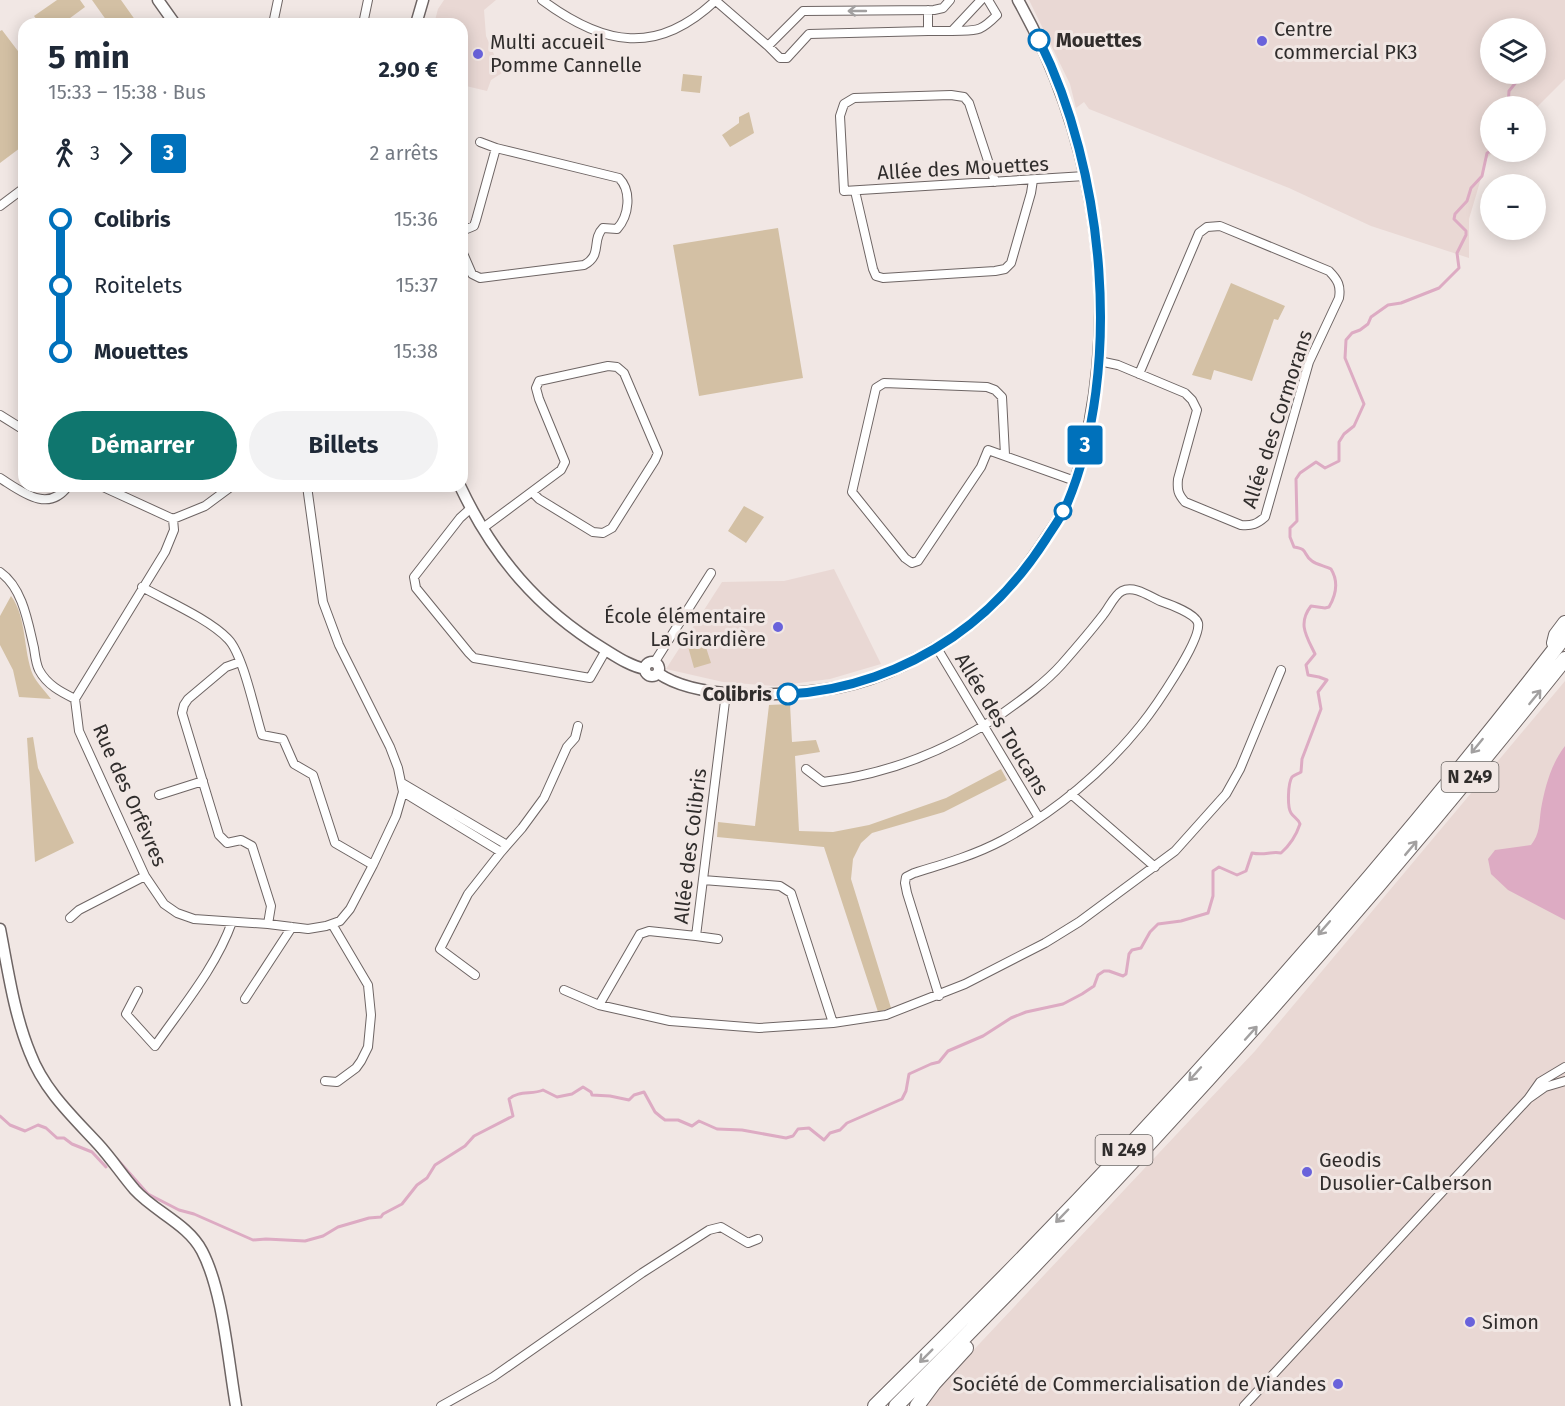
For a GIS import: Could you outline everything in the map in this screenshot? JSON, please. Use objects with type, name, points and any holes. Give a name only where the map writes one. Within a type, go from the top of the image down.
[{"type":"highway","name":"N 249","points":[[875,1406],[1039,1241],[1218,1048],[1559,655],[1556,635],[1565,623]]},
{"type":"highway","name":"N 249","points":[[896,1406],[1130,1166],[1281,1000],[1457,792],[1559,655],[1565,636]]},
{"type":"highway","name":"N 249","points":[[917,1406],[934,1383],[993,1319],[996,1306]]},
{"type":"street","points":[[158,0],[171,18]]},
{"type":"street","points":[[274,18],[278,0]]},
{"type":"street","points":[[364,18],[368,0]]},
{"type":"street","points":[[418,18],[423,0]]},
{"type":"street","points":[[542,0],[576,22],[604,35],[632,40],[654,37],[677,29],[716,0],[780,58],[787,58],[809,34],[980,30],[997,15],[988,0]]},
{"type":"street","points":[[768,46],[803,11],[928,10],[943,8],[950,0]]},
{"type":"street","points":[[952,31],[981,0]]},
{"type":"street","points":[[463,492],[512,572],[560,618],[606,650],[638,668],[652,668],[670,680],[691,687],[726,693],[788,694],[834,689],[870,679],[938,648],[987,611],[1032,561],[1066,506],[1076,481],[1086,440],[1099,361],[1101,308],[1099,277],[1096,242],[1085,176],[1059,84],[1046,53],[1018,0]]},
{"type":"street","points":[[928,10],[928,31]]},
{"type":"street","name":"Allée des Mouettes","points":[[995,182],[969,103],[964,98],[951,95],[854,99],[844,104],[840,116],[844,191],[1033,180],[1085,176]]},
{"type":"street","points":[[468,265],[472,274],[480,278],[584,265],[592,261],[595,255],[599,232],[603,228],[616,228],[623,222],[627,196],[626,185],[619,178],[480,142]]},
{"type":"street","points":[[468,228],[474,226],[496,148]]},
{"type":"street","points":[[855,191],[873,269],[876,276],[883,279],[995,272],[1005,269],[1011,263],[1033,180]]},
{"type":"street","points":[[0,206],[18,192]]},
{"type":"street","name":"Allée des Cormorans","points":[[1099,361],[1118,365],[1139,374],[1185,393],[1192,400],[1197,410],[1178,479],[1179,495],[1185,502],[1241,525],[1258,524],[1265,517],[1309,362],[1341,289],[1329,271],[1220,226],[1206,227],[1199,233],[1139,374]]},
{"type":"street","points":[[483,528],[561,470],[564,462],[539,399],[536,388],[539,381],[608,366],[617,367],[624,373],[658,453],[612,528],[603,533],[592,532],[539,499],[532,492]]},
{"type":"street","points":[[1005,454],[1002,397],[995,390],[987,387],[884,383],[876,388],[852,492],[905,558],[912,563],[918,561],[981,467],[988,450],[1005,454],[1076,481]]},
{"type":"street","points":[[0,415],[18,426]]},
{"type":"street","points":[[0,478],[18,489]]},
{"type":"street","points":[[22,492],[32,498],[48,500],[62,492]]},
{"type":"street","points":[[114,492],[173,519],[205,506],[224,492]]},
{"type":"street","points":[[308,492],[323,602],[339,645],[390,747],[403,788],[396,816],[374,865],[350,909],[339,921],[332,924],[368,985],[371,1015],[368,1047],[361,1061],[356,1068],[337,1082],[325,1081]]},
{"type":"street","points":[[471,508],[460,518],[414,577],[416,588],[469,653],[474,658],[590,678],[606,650]]},
{"type":"street","points":[[0,572],[18,596],[27,616],[38,669],[50,685],[75,699],[165,552],[174,530],[173,519]]},
{"type":"street","points":[[652,668],[711,573]]},
{"type":"street","points":[[142,587],[214,628],[230,641],[240,662],[261,735],[283,739],[294,764],[313,775],[335,843],[374,865]]},
{"type":"street","points":[[806,769],[823,782],[849,779],[927,756],[964,739],[1026,697],[1056,671],[1103,615],[1118,593],[1125,590],[1132,589],[1195,617],[1198,623],[1197,632],[1160,700],[1121,748],[1071,794],[1039,818],[1003,840],[966,857],[906,877],[907,893],[939,996]]},
{"type":"street","name":"Allée des Toucans","points":[[938,648],[1039,818]]},
{"type":"street","points":[[240,662],[226,667],[188,699],[182,713],[219,835],[227,843],[241,840],[252,846],[271,906],[268,924]]},
{"type":"street","points":[[564,990],[599,1005],[670,1021],[759,1028],[833,1023],[886,1015],[939,996],[1046,943],[1098,909],[1175,851],[1227,794],[1240,769],[1281,670]]},
{"type":"street","name":"Allée des Colibris","points":[[599,1005],[640,934],[649,931],[696,936],[726,693]]},
{"type":"street","name":"Rue des Orfèvres","points":[[75,699],[79,731],[145,876],[164,904],[177,913],[194,919],[308,929],[332,924]]},
{"type":"street","points":[[475,975],[440,949],[468,894],[544,798],[567,747],[575,738],[578,726]]},
{"type":"street","points":[[159,795],[203,782]]},
{"type":"street","points":[[403,788],[504,848]]},
{"type":"street","points":[[1071,794],[1155,867]]},
{"type":"street","points":[[70,918],[79,910],[145,876]]},
{"type":"street","points":[[703,880],[780,886],[791,893],[833,1023]]},
{"type":"street","points":[[138,991],[126,1014],[155,1046],[204,975],[228,934],[232,922]]},
{"type":"street","points":[[245,999],[292,927]]},
{"type":"street","points":[[0,929],[25,1040],[38,1071],[47,1085],[136,1191],[186,1230],[201,1249],[214,1285],[236,1406]]},
{"type":"street","points":[[696,936],[718,939]]},
{"type":"street","points":[[1244,1406],[1528,1099],[1540,1082],[1565,1067]]},
{"type":"street","points":[[1528,1099],[1545,1087],[1565,1081]]},
{"type":"street","points":[[441,1406],[493,1377],[642,1273],[709,1230],[721,1227],[748,1244],[758,1239]]},
{"type":"shaded area","points":[[57,0],[80,0],[85,7],[70,18],[36,18],[34,16]]},
{"type":"shaded area","points":[[92,0],[121,0],[134,18],[105,18]]},
{"type":"shaded area","name":"Multi accueil Pomme Cannelle","points":[[444,0],[496,0],[484,10],[486,36],[502,73],[491,80],[487,91],[468,86],[468,18],[436,18]]},
{"type":"shaded area","name":"Centre commercial PK3","points":[[1029,0],[1565,0],[1565,79],[1546,98],[1546,96],[1480,96],[1480,162],[1486,162],[1482,174],[1480,174],[1480,182],[1469,219],[1469,258],[1371,226],[1289,188],[1089,109],[1084,102],[1076,108],[1070,84]]},
{"type":"shaded area","points":[[2,30],[18,51],[18,150],[0,163],[0,31]]},
{"type":"shaded area","points":[[683,74],[702,76],[700,93],[681,91]]},
{"type":"shaded area","points":[[749,112],[754,133],[730,147],[722,135],[739,123],[739,117]]},
{"type":"shaded area","points":[[778,228],[803,378],[699,396],[673,245]]},
{"type":"shaded area","points":[[1231,283],[1285,306],[1278,320],[1274,319],[1252,381],[1214,370],[1211,380],[1192,375]]},
{"type":"shaded area","points":[[744,506],[764,517],[746,543],[728,531]]},
{"type":"shaded area","name":"École élémentaire La Girardière","points":[[834,569],[881,664],[830,679],[775,686],[723,682],[666,669],[722,582],[784,581]]},
{"type":"shaded area","points":[[11,596],[20,614],[33,675],[51,699],[19,697],[13,670],[0,645],[0,616]]},
{"type":"shaded area","points":[[703,638],[711,663],[694,668],[687,643]]},
{"type":"shaded area","points":[[1565,681],[1565,1406],[916,1406],[949,1376],[1255,1051]]},
{"type":"shaded area","points":[[790,704],[792,742],[816,740],[820,752],[795,756],[799,831],[833,832],[869,825],[946,798],[1001,769],[1007,780],[944,812],[872,833],[861,843],[853,859],[851,879],[891,1008],[878,1012],[824,847],[717,837],[718,822],[755,826],[769,705]]},
{"type":"shaded area","points":[[33,737],[38,768],[74,843],[35,862],[27,738]]},
{"type":"shaded area","points":[[1565,746],[1565,920],[1508,890],[1491,874],[1488,859],[1495,850],[1531,845],[1534,841],[1539,828],[1549,776]]},
{"type":"waterway","points":[[1509,96],[1509,91],[1515,84]]},
{"type":"waterway","points":[[117,1159],[148,1194],[179,1210],[194,1214],[253,1240],[305,1241],[323,1236],[338,1227],[381,1217],[402,1204],[417,1185],[427,1178],[435,1165],[465,1146],[474,1136],[513,1116],[509,1099],[517,1094],[543,1090],[557,1097],[572,1094],[583,1087],[592,1095],[629,1100],[634,1095],[644,1092],[655,1112],[665,1120],[678,1120],[692,1126],[699,1121],[717,1129],[742,1130],[786,1138],[793,1136],[798,1129],[809,1128],[824,1140],[830,1133],[840,1130],[847,1123],[902,1099],[909,1074],[939,1062],[948,1051],[983,1036],[1011,1018],[1026,1012],[1063,1004],[1094,986],[1098,975],[1104,971],[1123,976],[1126,974],[1129,954],[1132,950],[1141,948],[1150,932],[1158,924],[1181,921],[1208,913],[1213,896],[1213,871],[1219,867],[1237,875],[1246,871],[1252,853],[1281,853],[1297,832],[1300,824],[1290,810],[1290,784],[1292,777],[1301,772],[1302,759],[1321,709],[1318,692],[1327,680],[1308,675],[1306,665],[1315,654],[1304,625],[1311,606],[1329,607],[1336,584],[1331,569],[1314,562],[1304,550],[1294,547],[1290,537],[1290,528],[1297,521],[1296,479],[1300,473],[1316,462],[1325,468],[1339,461],[1339,442],[1344,434],[1354,426],[1364,404],[1345,358],[1346,340],[1388,305],[1401,303],[1439,288],[1459,268],[1457,253],[1466,231],[1454,219],[1455,214],[1467,201],[1471,188],[1482,176],[1485,162]]},
{"type":"waterway","points":[[0,1116],[10,1125],[25,1131],[38,1125],[46,1128],[57,1138],[64,1138],[92,1152],[106,1167]]},
{"type":"bus line","name":"3","points":[[788,694],[834,689],[870,679],[938,648],[971,624],[995,604],[1032,561],[1066,506],[1076,481],[1093,405],[1099,361],[1101,308],[1099,277],[1090,203],[1074,131],[1059,84],[1039,40]]},
{"type":"place","name":"Mouettes","points":[[1039,40]]},
{"type":"place","name":"Centre commercial PK3","points":[[1262,41]]},
{"type":"place","name":"Multi accueil Pomme Cannelle","points":[[478,54]]},
{"type":"place","name":"École élémentaire La Girardière","points":[[778,627]]},
{"type":"place","name":"Colibris","points":[[788,694]]},
{"type":"place","name":"Geodis Dusolier-Calberson","points":[[1307,1172]]},
{"type":"place","name":"Simon","points":[[1470,1322]]},
{"type":"place","name":"Société de Commercialisation de Viandes","points":[[1338,1384]]}]
